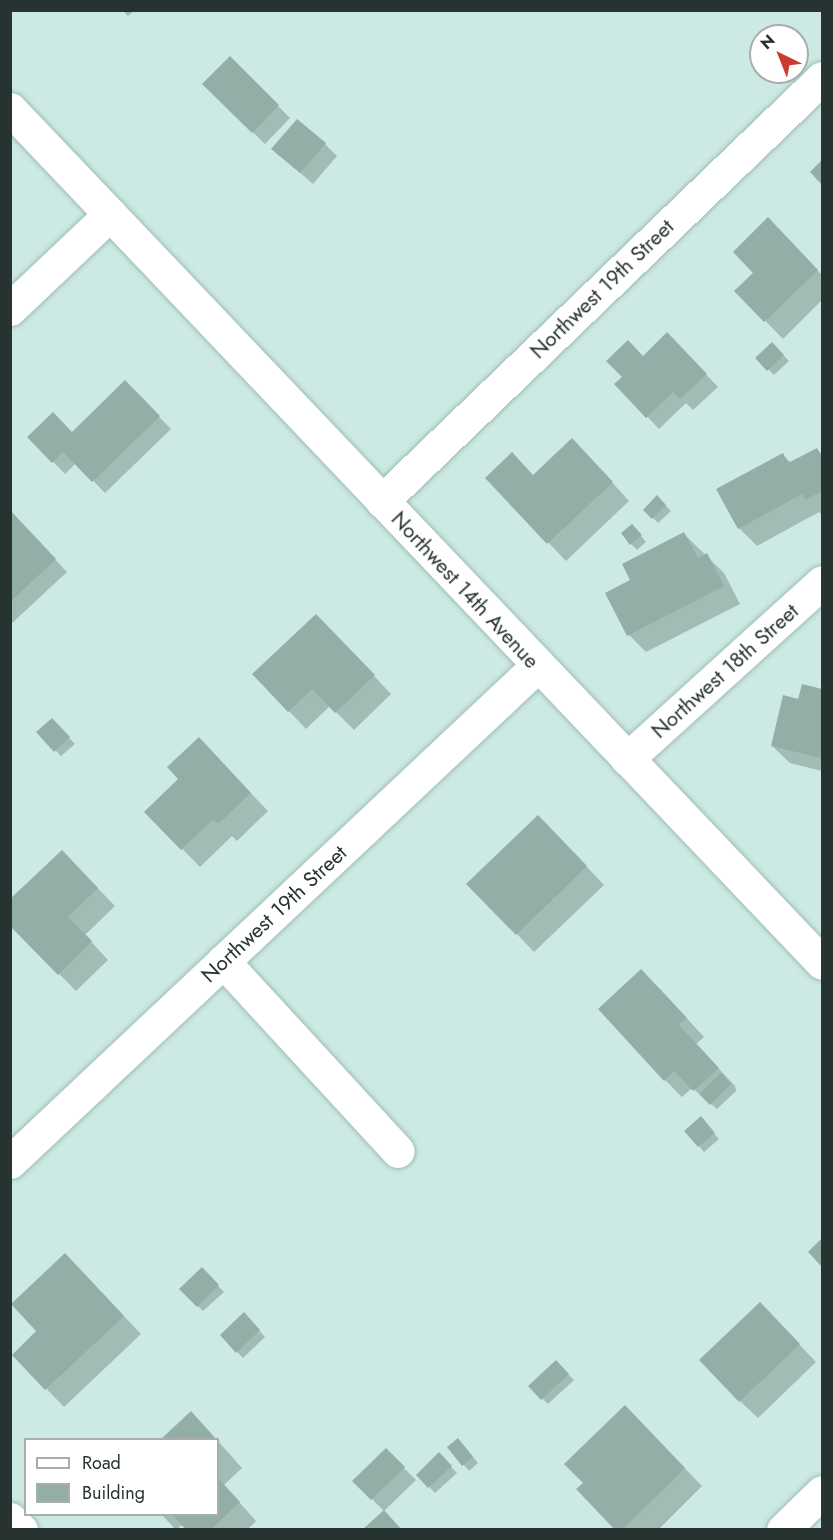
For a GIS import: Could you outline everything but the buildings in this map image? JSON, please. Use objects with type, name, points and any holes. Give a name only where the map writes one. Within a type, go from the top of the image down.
[{"type":"street","name":"Northwest 19th Street","points":[[382,501],[822,78]]},
{"type":"street","name":"Northwest 14th Avenue","points":[[10,109],[537,666],[822,963]]},
{"type":"street","points":[[10,309],[110,214]]},
{"type":"street","name":"Northwest 18th Street","points":[[627,759],[822,582]]},
{"type":"street","name":"Northwest 19th Street","points":[[10,1162],[537,666]]},
{"type":"street","points":[[223,962],[398,1151]]},
{"type":"street","points":[[783,1530],[822,1492]]},
{"type":"street","points":[[10,1519],[21,1530]]}]
